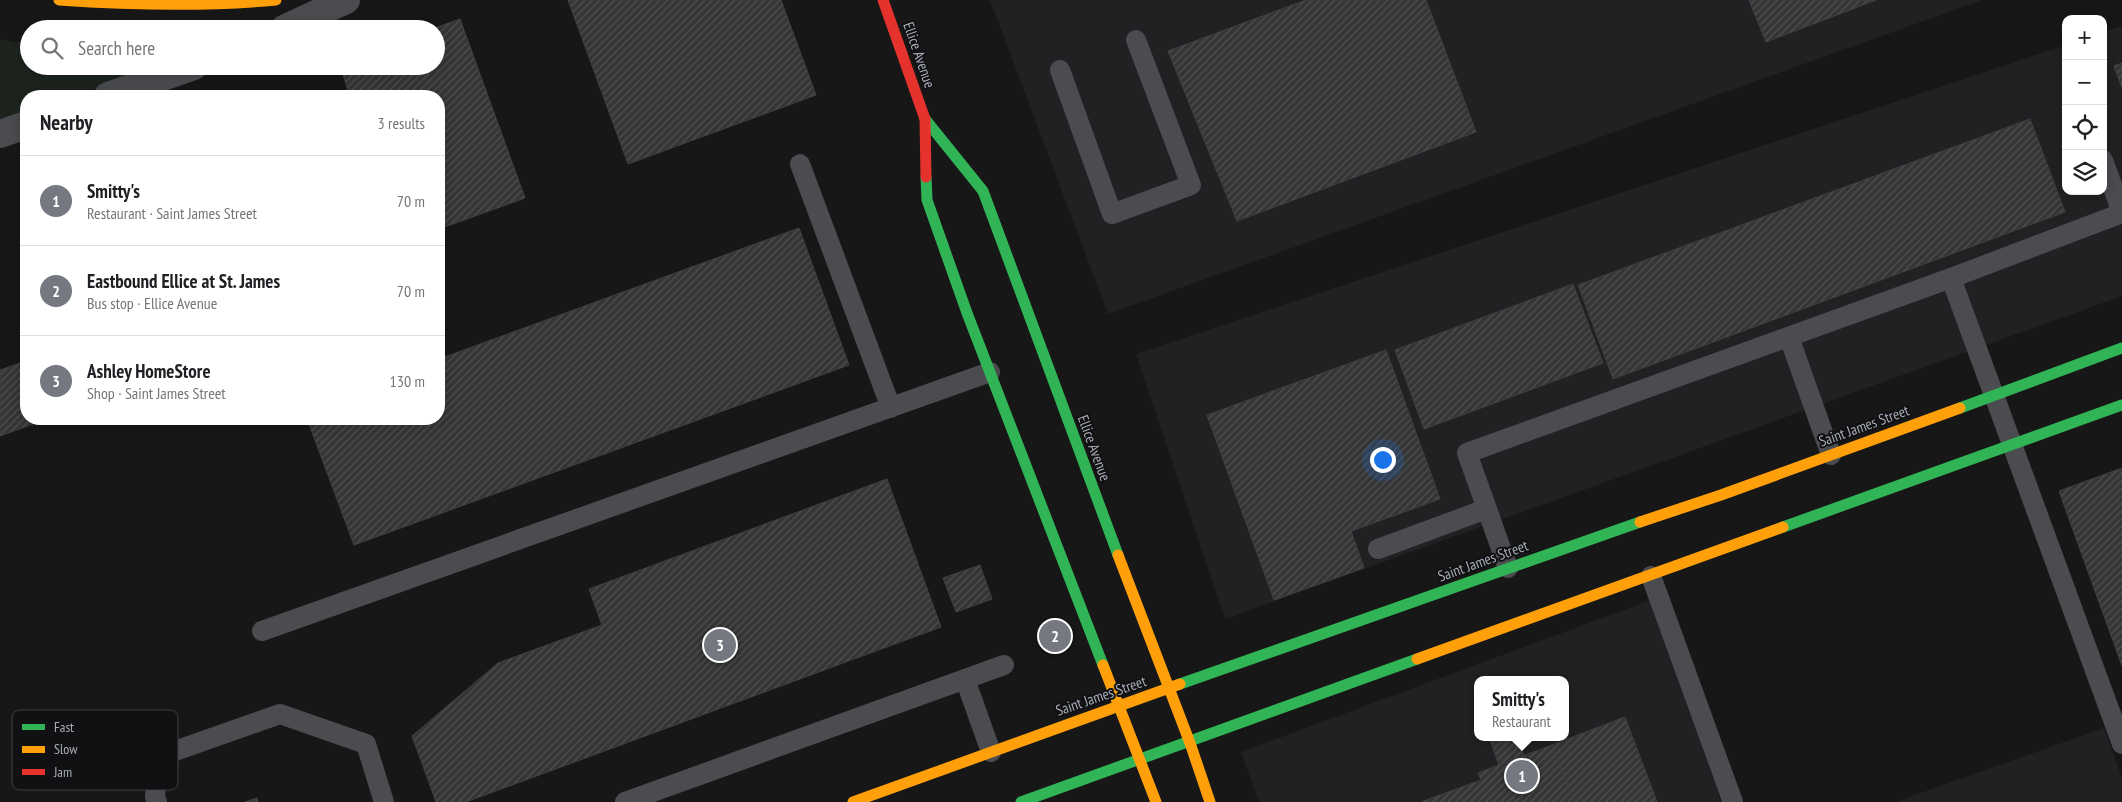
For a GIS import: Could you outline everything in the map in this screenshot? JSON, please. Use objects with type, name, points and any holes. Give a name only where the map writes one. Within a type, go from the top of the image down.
[{"type":"main road","points":[[59,0],[108,4],[197,6],[276,0]]},
{"type":"main road","name":"Ellice Avenue","points":[[883,0],[925,119],[927,200],[966,313],[1156,802]]},
{"type":"main road","name":"Ellice Avenue","points":[[925,119],[984,191],[1190,742],[1210,802]]},
{"type":"main road","name":"Saint James Street","points":[[853,802],[1508,568],[1831,455],[2122,348]]},
{"type":"main road","points":[[1021,802],[2122,405]]},
{"type":"street","points":[[303,20],[346,0]]},
{"type":"street","points":[[125,90],[168,75]]},
{"type":"street","points":[[0,134],[20,127]]},
{"type":"lane","points":[[1060,70],[1112,214],[1191,185],[1136,40]]},
{"type":"lane","points":[[800,164],[891,408]]},
{"type":"lane","points":[[1508,568],[1467,453],[1951,278],[2122,213],[2107,171]]},
{"type":"lane","points":[[1951,278],[2122,744]]},
{"type":"lane","points":[[1789,337],[1831,455]]},
{"type":"lane","points":[[262,631],[990,372]]},
{"type":"lane","points":[[1378,549],[1486,509]]},
{"type":"lane","points":[[1651,576],[1734,802]]},
{"type":"lane","points":[[625,802],[1004,665]]},
{"type":"lane","points":[[965,679],[991,752]]},
{"type":"lane","points":[[178,750],[280,714],[366,744],[384,802]]},
{"type":"shaded area","points":[[990,0],[1982,0],[1108,314]]},
{"type":"shaded area","points":[[2122,26],[2122,296],[1225,619],[1136,354],[2062,46],[2062,195],[2107,195],[2107,31]]},
{"type":"shaded area","points":[[0,39],[20,43],[20,75],[134,75],[93,90],[20,90],[20,117],[0,124]]},
{"type":"shaded area","points":[[1651,600],[1724,802],[1259,802],[1241,752]]},
{"type":"shaded area","points":[[2104,728],[2122,778],[2122,802],[1895,802]]},
{"type":"building","points":[[568,0],[781,0],[816,95],[628,164]]},
{"type":"building","points":[[1306,0],[1426,0],[1476,132],[1237,221],[1168,51]]},
{"type":"building","points":[[1749,0],[1876,0],[1766,42]]},
{"type":"building","points":[[460,19],[525,198],[445,227],[445,90],[348,90],[343,75],[445,75],[445,24]]},
{"type":"building","points":[[2122,63],[2122,88],[2114,66]]},
{"type":"building","points":[[2030,119],[2065,212],[1613,379],[1578,285]]},
{"type":"building","points":[[799,228],[849,365],[354,545],[309,425],[445,425],[445,357]]},
{"type":"building","points":[[1573,284],[1603,363],[1424,429],[1395,350]]},
{"type":"building","points":[[1386,350],[1440,499],[1351,531],[1364,568],[1274,600],[1207,415]]},
{"type":"building","points":[[20,363],[20,425],[30,425],[0,436],[0,370]]},
{"type":"building","points":[[2122,468],[2122,666],[2059,491]]},
{"type":"building","points":[[887,479],[941,627],[466,802],[436,802],[412,736],[498,663],[602,625],[589,589]]},
{"type":"building","points":[[980,565],[992,599],[956,612],[943,578]]},
{"type":"building","points":[[1625,717],[1657,802],[1574,802],[1552,745],[1562,741],[1569,741],[1569,738]]},
{"type":"building","points":[[1490,741],[1518,741],[1524,756],[1499,765]]},
{"type":"building","points":[[1552,745],[1574,802],[1421,802],[1481,780],[1478,773]]},
{"type":"building","points":[[257,798],[258,802],[245,802]]},
{"type":"traffic: fast","points":[[925,119],[983,191],[1118,555]]},
{"type":"traffic: fast","points":[[926,177],[927,200],[967,313],[1103,665]]},
{"type":"traffic: fast","points":[[1960,408],[2122,348]]},
{"type":"traffic: fast","points":[[1783,527],[2122,405]]},
{"type":"traffic: fast","points":[[1180,684],[1640,522]]},
{"type":"traffic: fast","points":[[1021,802],[1417,659]]},
{"type":"traffic: slow","points":[[59,0],[168,4],[222,4],[276,0]]},
{"type":"traffic: slow","points":[[1640,522],[1721,495],[1960,408]]},
{"type":"traffic: slow","points":[[1417,659],[1783,527]]},
{"type":"traffic: slow","points":[[1118,555],[1190,743],[1210,802]]},
{"type":"traffic: slow","points":[[1103,665],[1156,802]]},
{"type":"traffic: slow","points":[[853,802],[1180,684]]},
{"type":"traffic: jam","points":[[883,0],[925,119],[926,177]]},
{"type":"place","name":"Eastbound Ellice at St. James","points":[[1055,636]]},
{"type":"place","name":"Ashley HomeStore","points":[[720,645]]},
{"type":"place","name":"Smitty's","points":[[1522,776]]}]
